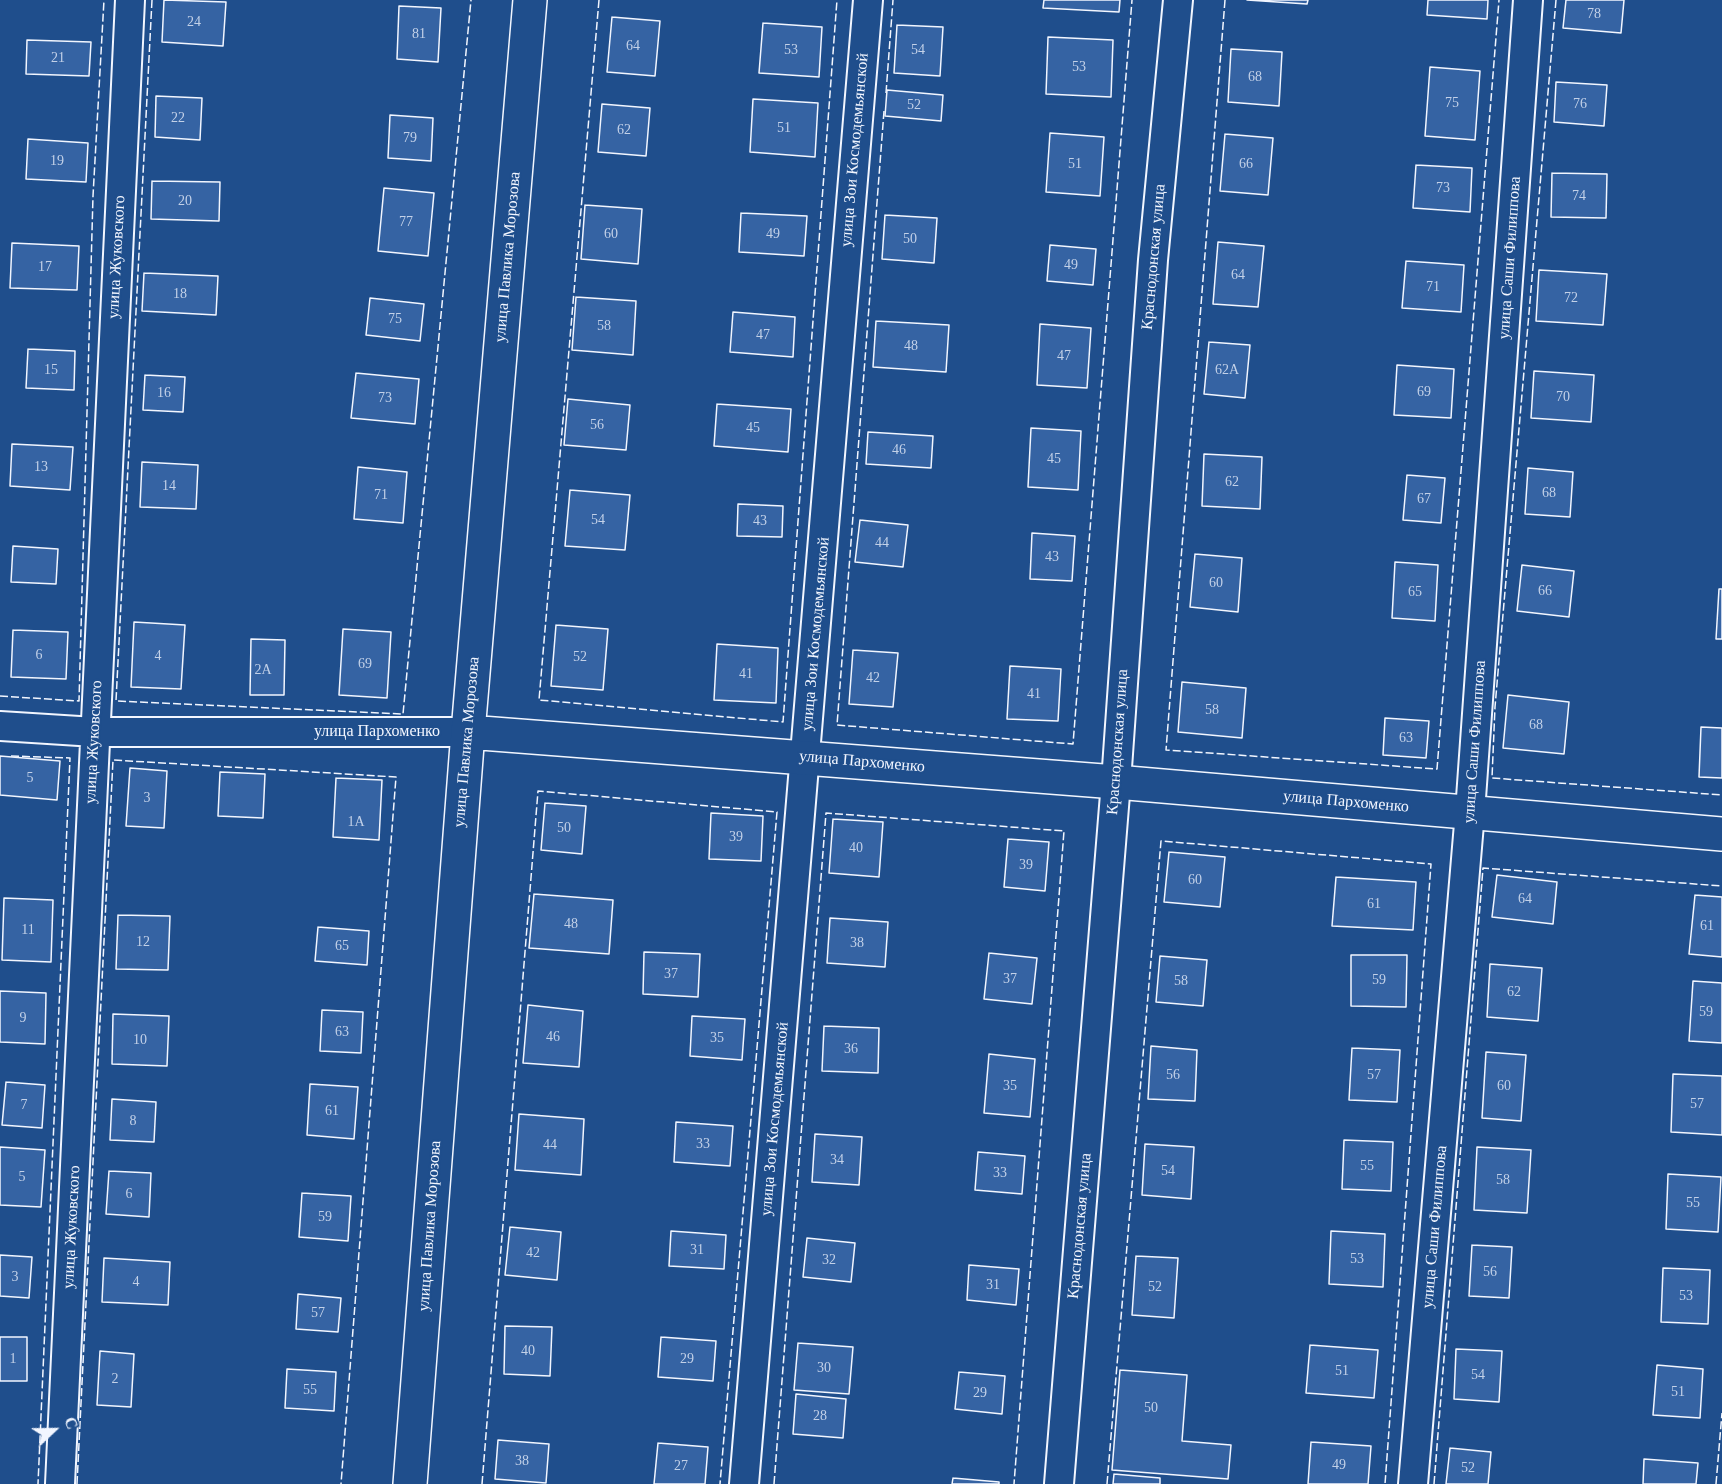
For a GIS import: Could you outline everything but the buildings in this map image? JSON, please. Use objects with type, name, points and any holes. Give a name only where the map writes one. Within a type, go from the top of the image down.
[{"type":"street","name":"улица Жуковского","points":[[60,1484],[130,0]]},
{"type":"street","name":"улица Павлика Морозова","points":[[410,1484],[468,732],[530,0]]},
{"type":"street","name":"улица Зои Космодемьянской","points":[[744,1484],[868,0]]},
{"type":"street","name":"Краснодонская улица","points":[[1059,1484],[1116,782],[1153,260],[1178,0]]},
{"type":"street","name":"улица Саши Филиппова","points":[[1413,1484],[1470,812],[1528,0]]},
{"type":"street","name":"улица Пархоменко","points":[[0,726],[95,732],[468,732],[1116,782],[1722,834]]},
{"type":"fence","points":[[0,696],[79,701],[93,196],[104,0]]},
{"type":"fence","points":[[152,0],[116,701],[403,714],[471,0]]},
{"type":"fence","points":[[599,0],[539,700],[783,722],[837,0]]},
{"type":"fence","points":[[886,93],[893,0]]},
{"type":"fence","points":[[884,111],[837,725],[1073,744],[1132,0]]},
{"type":"fence","points":[[1225,0],[1166,750],[1437,769],[1499,0]]},
{"type":"fence","points":[[1556,0],[1495,707],[1492,778],[1722,795]]},
{"type":"fence","points":[[11,756],[70,758],[38,1484]]},
{"type":"fence","points":[[77,1484],[113,760],[396,777],[341,1484]]},
{"type":"fence","points":[[482,1484],[538,791],[777,812],[720,1484]]},
{"type":"fence","points":[[774,1484],[826,813],[1064,831],[1014,1484]]},
{"type":"fence","points":[[1107,1484],[1161,841],[1431,864],[1385,1484]]},
{"type":"fence","points":[[1434,1484],[1483,868],[1722,886]]},
{"type":"fence","points":[[1716,1484],[1722,1413]]}]
